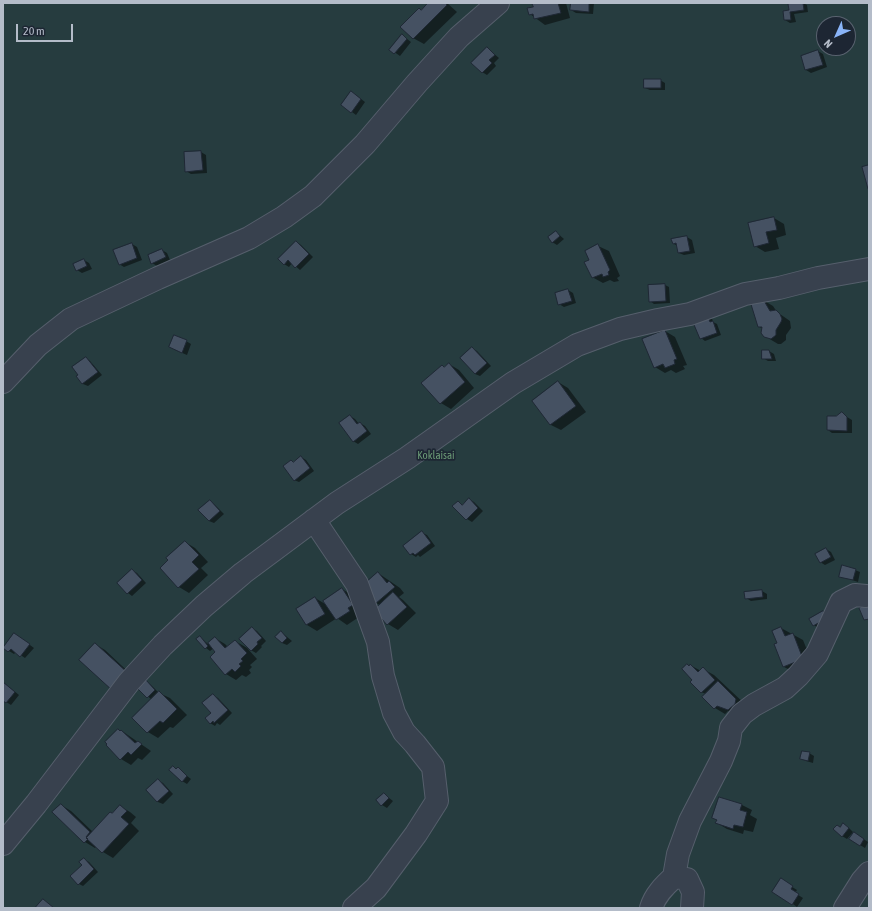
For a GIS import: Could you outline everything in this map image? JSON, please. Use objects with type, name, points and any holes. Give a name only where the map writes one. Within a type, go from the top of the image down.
[{"type":"street","points":[[3,382],[38,345],[70,319],[249,238],[284,217],[313,196],[365,144],[459,37],[498,3]]},
{"type":"street","points":[[3,844],[36,804],[129,682],[163,645],[204,606],[284,541],[337,503],[407,458],[513,383],[577,345],[620,329],[690,314],[745,294],[779,288],[818,278],[869,269]]},
{"type":"street","points":[[314,520],[356,584],[378,642],[383,676],[394,713],[404,732],[416,744],[433,768],[437,801],[416,834],[376,888],[354,908]]},
{"type":"street","points":[[651,908],[653,902],[664,887],[674,877],[678,854],[690,821],[721,760],[729,741],[731,728],[742,714],[754,705],[785,688],[798,676],[817,654],[841,602],[855,595],[866,596]]},
{"type":"street","points":[[845,908],[862,881],[869,873]]},
{"type":"street","points":[[674,877],[687,878],[693,892],[692,908]]},
{"type":"green space","name":"Koklaisai","points":[[3,3],[869,3],[869,908],[3,908]]},
{"type":"building","points":[[428,3],[445,3],[447,5],[413,39],[400,27],[419,8],[421,10]]},
{"type":"building","points":[[532,3],[558,3],[561,13],[534,19],[533,14],[529,15],[527,8],[533,7]]},
{"type":"building","points":[[571,3],[589,3],[589,12],[570,10]]},
{"type":"building","points":[[803,3],[804,10],[790,12],[791,20],[784,20],[783,11],[789,10],[788,4]]},
{"type":"building","points":[[402,34],[407,39],[394,54],[389,50]]},
{"type":"building","points":[[487,47],[495,55],[489,60],[492,63],[482,73],[471,63]]},
{"type":"building","points":[[816,51],[816,56],[820,56],[823,65],[805,70],[801,56]]},
{"type":"building","points":[[644,79],[661,79],[661,88],[644,88]]},
{"type":"building","points":[[351,91],[361,99],[351,113],[341,105]]},
{"type":"building","points":[[201,151],[203,170],[185,172],[184,152]]},
{"type":"building","points":[[869,165],[869,188],[868,189],[862,167]]},
{"type":"building","points":[[774,217],[777,230],[766,232],[769,243],[754,247],[748,223]]},
{"type":"building","points":[[556,231],[560,236],[552,243],[548,237]]},
{"type":"building","points":[[687,236],[690,251],[678,253],[676,243],[673,244],[671,239]]},
{"type":"building","points":[[296,241],[309,254],[295,268],[288,260],[284,265],[278,259]]},
{"type":"building","points":[[132,243],[137,258],[119,265],[113,250]]},
{"type":"building","points":[[598,244],[610,270],[608,272],[609,275],[603,277],[602,274],[592,278],[584,262],[589,260],[585,251]]},
{"type":"building","points":[[162,249],[166,257],[151,264],[148,255]]},
{"type":"building","points":[[84,259],[87,266],[76,271],[73,264]]},
{"type":"building","points":[[665,284],[666,301],[649,302],[648,285]]},
{"type":"building","points":[[568,289],[572,301],[558,305],[555,293]]},
{"type":"building","points":[[763,299],[770,311],[776,310],[782,319],[776,330],[776,335],[771,339],[764,337],[761,333],[762,327],[758,327],[750,301]]},
{"type":"building","points":[[707,314],[710,322],[713,321],[717,333],[700,339],[692,320]]},
{"type":"building","points":[[665,330],[677,359],[674,360],[675,364],[665,368],[663,364],[654,368],[642,339]]},
{"type":"building","points":[[174,335],[187,340],[182,353],[169,347]]},
{"type":"building","points":[[472,347],[487,363],[475,374],[460,358]]},
{"type":"building","points":[[762,350],[769,350],[772,359],[762,359]]},
{"type":"building","points":[[86,357],[98,372],[82,384],[72,367]]},
{"type":"building","points":[[449,363],[465,382],[440,404],[421,383],[442,365],[444,367]]},
{"type":"building","points":[[558,381],[576,406],[550,425],[532,401]]},
{"type":"building","points":[[842,412],[847,417],[847,431],[827,430],[827,416],[836,416]]},
{"type":"building","points":[[350,415],[357,424],[360,422],[367,431],[353,442],[339,423]]},
{"type":"building","points":[[301,456],[310,468],[294,481],[283,466],[291,460],[293,462]]},
{"type":"building","points":[[469,498],[478,508],[466,520],[452,506],[458,501],[462,505]]},
{"type":"building","points":[[210,500],[220,511],[209,521],[198,510]]},
{"type":"building","points":[[422,531],[431,543],[415,555],[413,553],[410,555],[403,546]]},
{"type":"building","points":[[185,541],[199,555],[192,562],[199,569],[178,588],[160,568],[168,560],[166,558]]},
{"type":"building","points":[[826,548],[831,557],[820,563],[815,554]]},
{"type":"building","points":[[842,565],[856,569],[853,580],[839,577]]},
{"type":"building","points":[[132,569],[142,580],[127,594],[117,583]]},
{"type":"building","points":[[378,572],[387,583],[389,581],[395,587],[375,604],[361,587]]},
{"type":"building","points":[[342,588],[353,605],[348,608],[350,611],[336,620],[323,601]]},
{"type":"building","points":[[762,590],[763,597],[745,599],[744,592]]},
{"type":"building","points":[[393,592],[407,607],[387,625],[374,610]]},
{"type":"building","points":[[315,597],[325,614],[306,625],[296,609]]},
{"type":"building","points":[[869,604],[869,619],[864,620],[859,608]]},
{"type":"building","points":[[823,611],[827,618],[813,626],[809,619]]},
{"type":"building","points":[[252,627],[262,638],[257,642],[258,644],[251,651],[239,639]]},
{"type":"building","points":[[781,627],[785,636],[793,633],[803,659],[783,667],[774,644],[777,643],[772,631]]},
{"type":"building","points":[[281,631],[287,638],[282,643],[275,637]]},
{"type":"building","points":[[14,633],[30,644],[20,657],[11,649],[8,652],[3,648]]},
{"type":"building","points":[[200,636],[208,646],[205,649],[196,639]]},
{"type":"building","points":[[215,637],[225,648],[235,640],[247,653],[241,659],[243,661],[239,664],[241,666],[235,672],[232,669],[225,675],[210,657],[215,652],[208,643]]},
{"type":"building","points":[[95,643],[129,674],[113,691],[79,660]]},
{"type":"building","points":[[687,664],[689,666],[690,664],[698,672],[703,667],[715,680],[701,693],[690,682],[692,680],[682,669]]},
{"type":"building","points":[[146,680],[155,690],[147,698],[137,688]]},
{"type":"building","points":[[718,681],[736,699],[735,704],[728,710],[717,706],[714,709],[702,697]]},
{"type":"building","points":[[3,682],[15,692],[6,703],[3,701]]},
{"type":"building","points":[[159,691],[177,709],[163,723],[160,721],[147,733],[132,718]]},
{"type":"building","points":[[213,694],[228,710],[214,723],[213,721],[210,724],[205,718],[211,713],[202,703]]},
{"type":"building","points":[[118,729],[135,743],[138,741],[142,744],[131,755],[128,752],[120,760],[105,742]]},
{"type":"building","points":[[802,751],[810,752],[808,761],[800,759]]},
{"type":"building","points":[[173,766],[176,769],[178,767],[187,776],[182,782],[169,770]]},
{"type":"building","points":[[158,779],[169,791],[157,802],[146,790]]},
{"type":"building","points":[[384,793],[389,798],[381,806],[376,800]]},
{"type":"building","points":[[719,797],[742,804],[740,810],[747,812],[743,827],[734,825],[733,829],[715,823],[717,820],[712,818]]},
{"type":"building","points":[[61,804],[90,832],[86,837],[88,839],[84,843],[52,812]]},
{"type":"building","points":[[120,805],[127,811],[121,817],[129,824],[102,853],[86,838],[110,812],[112,813]]},
{"type":"building","points":[[843,823],[849,828],[842,837],[833,829],[837,825],[840,827]]},
{"type":"building","points":[[854,832],[864,839],[860,846],[849,839]]},
{"type":"building","points":[[84,858],[94,869],[78,885],[70,876],[82,865],[79,862]]},
{"type":"building","points":[[781,878],[793,886],[791,889],[799,894],[792,905],[772,892]]},
{"type":"building","points":[[43,899],[54,908],[35,908]]}]
